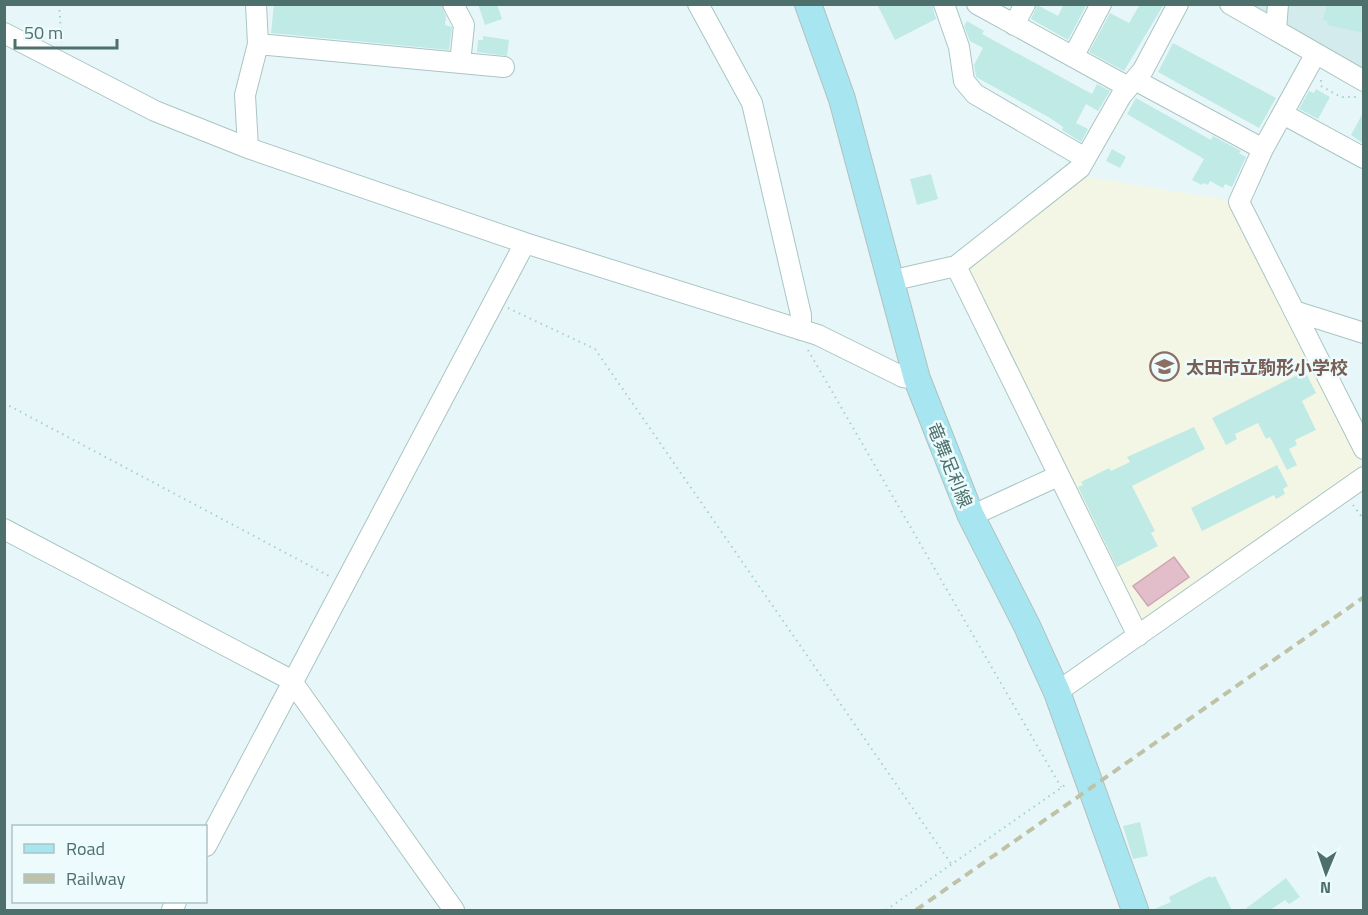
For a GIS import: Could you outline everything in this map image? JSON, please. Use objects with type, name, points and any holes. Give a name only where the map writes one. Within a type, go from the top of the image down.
[{"type":"main road","name":"竜舞足利線","points":[[808,4],[842,99],[917,379],[971,516],[1027,626],[1057,692],[1135,910]]},
{"type":"street","points":[[248,148],[245,95],[258,44],[256,4]]},
{"type":"street","points":[[453,4],[464,25],[460,63]]},
{"type":"street","points":[[698,4],[752,103],[801,315],[801,330]]},
{"type":"street","points":[[945,4],[959,47],[964,81],[975,94],[1084,158]]},
{"type":"street","points":[[977,4],[1073,57],[1132,83],[1263,149]]},
{"type":"street","points":[[1014,25],[1025,4]]},
{"type":"street","points":[[1073,57],[1101,4]]},
{"type":"street","points":[[890,281],[956,266],[1080,168],[1178,4]]},
{"type":"street","points":[[1230,4],[1315,55],[1364,81]]},
{"type":"street","points":[[1276,30],[1278,4]]},
{"type":"street","points":[[4,33],[155,111],[248,148],[525,243],[818,335],[903,377],[917,379]]},
{"type":"street","points":[[258,44],[504,67]]},
{"type":"street","points":[[1315,55],[1263,149],[1239,201],[1364,449]]},
{"type":"street","points":[[1283,114],[1364,158]]},
{"type":"street","points":[[207,844],[291,680],[525,243]]},
{"type":"street","points":[[956,266],[1138,636]]},
{"type":"street","points":[[1294,311],[1364,333]]},
{"type":"street","points":[[971,516],[1058,476]]},
{"type":"street","points":[[1057,692],[1364,477]]},
{"type":"street","points":[[4,529],[291,680],[454,910]]},
{"type":"path","points":[[59,4],[63,64]]},
{"type":"path","points":[[1315,55],[1321,86],[1341,97],[1364,98]]},
{"type":"path","points":[[493,302],[595,349],[952,865]]},
{"type":"path","points":[[801,330],[811,359],[1061,788]]},
{"type":"path","points":[[4,403],[344,584]]},
{"type":"path","points":[[1350,501],[1364,520]]},
{"type":"path","points":[[886,910],[1085,772]]},
{"type":"shaded area","points":[[1252,5],[1363,5],[1363,74],[1291,35],[1263,11]]},
{"type":"shaded area","name":"太田市立駒形小学校","points":[[1081,176],[1234,201],[1363,459],[1363,470],[1143,623],[1138,623],[967,276],[968,264]]},
{"type":"shaded area","points":[[1174,557],[1189,577],[1148,606],[1133,586]]},
{"type":"building","points":[[274,4],[441,4],[446,16],[445,25],[452,27],[449,50],[271,33]]},
{"type":"building","points":[[478,4],[497,4],[502,19],[485,25]]},
{"type":"building","points":[[877,4],[932,4],[936,19],[895,40]]},
{"type":"building","points":[[1064,4],[1087,4],[1068,40],[1031,19],[1037,5],[1058,16]]},
{"type":"building","points":[[1136,4],[1164,4],[1124,71],[1089,52],[1110,13],[1129,23],[1139,6]]},
{"type":"building","points":[[1327,4],[1364,6],[1364,33],[1327,25],[1328,21],[1323,20]]},
{"type":"building","points":[[967,21],[984,31],[982,34],[1092,94],[1097,84],[1110,91],[1098,111],[1086,104],[1076,123],[1088,129],[1081,142],[1062,130],[1063,127],[1050,118],[976,77],[974,65],[983,48],[970,41],[964,26]]},
{"type":"building","points":[[483,36],[509,40],[507,56],[477,52],[478,40],[483,40]]},
{"type":"building","points":[[1173,43],[1276,98],[1259,128],[1158,72]]},
{"type":"building","points":[[1316,89],[1330,97],[1318,119],[1299,109],[1309,91],[1314,93]]},
{"type":"building","points":[[1136,98],[1211,140],[1213,136],[1241,151],[1239,153],[1246,157],[1232,187],[1225,184],[1223,188],[1210,181],[1208,185],[1203,183],[1202,185],[1192,180],[1204,159],[1127,114]]},
{"type":"building","points":[[1364,111],[1364,142],[1361,142],[1351,135]]},
{"type":"building","points":[[1112,149],[1126,157],[1120,168],[1106,161]]},
{"type":"building","points":[[931,174],[938,199],[917,205],[910,179]]},
{"type":"building","points":[[1305,371],[1316,393],[1302,401],[1316,430],[1295,440],[1297,445],[1289,449],[1297,465],[1287,470],[1270,437],[1266,439],[1258,423],[1235,434],[1237,439],[1226,445],[1212,418]]},
{"type":"building","points":[[1194,427],[1205,449],[1132,486],[1155,531],[1151,533],[1158,546],[1117,567],[1078,487],[1083,485],[1081,482],[1109,468],[1111,471],[1130,462],[1127,457]]},
{"type":"building","points":[[1277,465],[1288,486],[1283,489],[1285,494],[1276,499],[1274,495],[1202,531],[1191,508]]},
{"type":"building","points":[[1140,822],[1148,856],[1133,859],[1123,826]]},
{"type":"building","points":[[1210,876],[1211,878],[1215,876],[1232,910],[1152,910],[1171,902],[1169,897]]},
{"type":"building","points":[[1286,878],[1300,897],[1289,904],[1285,900],[1270,910],[1244,910]]},
{"type":"railway","points":[[916,910],[1364,597]]},
{"type":"place","name":"太田市立駒形小学校","points":[[1165,367]]}]
